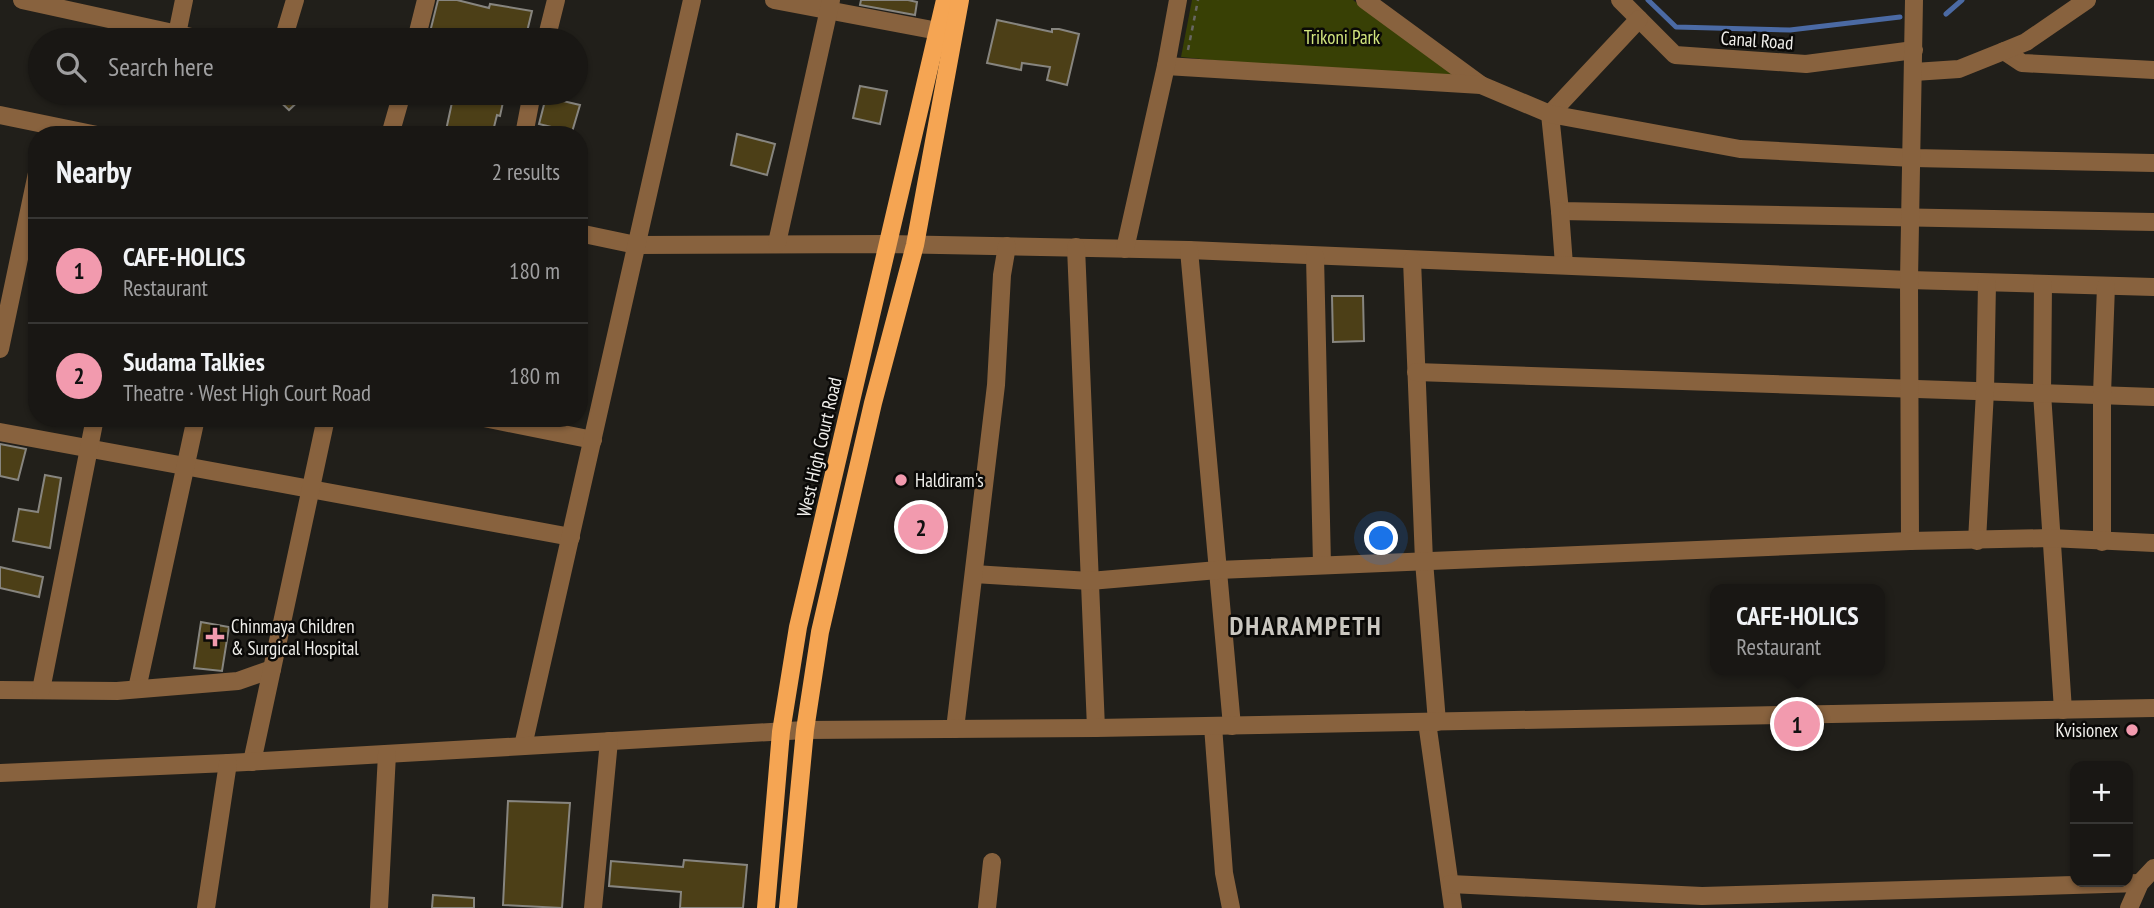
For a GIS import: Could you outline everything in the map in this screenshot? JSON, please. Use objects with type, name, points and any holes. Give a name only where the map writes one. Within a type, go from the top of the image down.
[{"type":"main road","name":"West High Court Road","points":[[766,908],[781,732],[798,627],[945,0]]},
{"type":"main road","points":[[788,908],[805,730],[820,632],[873,403],[915,245],[960,0]]},
{"type":"street","points":[[22,0],[72,5],[155,28]]},
{"type":"street","points":[[178,28],[184,0]]},
{"type":"street","points":[[287,28],[295,0]]},
{"type":"street","points":[[419,28],[426,0]]},
{"type":"street","points":[[549,28],[556,0]]},
{"type":"street","points":[[523,746],[692,0]]},
{"type":"street","points":[[774,0],[829,6],[937,31]]},
{"type":"street","points":[[1125,249],[1178,0]]},
{"type":"street","points":[[1365,0],[1481,85],[1550,114],[1740,149],[1913,158],[2154,163]]},
{"type":"street","name":"Canal Road","points":[[1620,0],[1675,55],[1806,64],[1914,50]]},
{"type":"street","points":[[1910,541],[1909,280],[1914,0]]},
{"type":"street","points":[[1914,72],[1959,69],[2026,42],[2087,0]]},
{"type":"street","points":[[777,243],[829,6]]},
{"type":"street","points":[[1564,265],[1550,114],[1639,19]]},
{"type":"street","points":[[2004,51],[2022,63],[2154,70]]},
{"type":"street","points":[[1166,66],[1481,85]]},
{"type":"street","points":[[393,126],[399,105]]},
{"type":"street","points":[[526,126],[530,105]]},
{"type":"street","points":[[0,115],[34,126]]},
{"type":"street","points":[[1560,211],[2154,222]]},
{"type":"street","points":[[0,349],[28,216]]},
{"type":"street","points":[[588,235],[635,245],[888,244],[1189,250],[1987,283],[2154,287]]},
{"type":"street","points":[[956,729],[996,385],[1002,275],[1007,246]]},
{"type":"street","points":[[1076,247],[1096,728]]},
{"type":"street","points":[[1189,250],[1232,726]]},
{"type":"street","points":[[1315,256],[1322,565]]},
{"type":"street","points":[[1412,260],[1432,722],[1453,908]]},
{"type":"street","points":[[1977,541],[1985,391],[1987,283]]},
{"type":"street","points":[[2043,284],[2042,393],[2063,710]]},
{"type":"street","points":[[2102,542],[2102,394],[2106,286]]},
{"type":"street","points":[[1416,372],[2154,397]]},
{"type":"street","points":[[41,690],[93,427]]},
{"type":"street","points":[[136,689],[194,427]]},
{"type":"street","points":[[252,762],[324,427]]},
{"type":"street","points":[[529,427],[593,440]]},
{"type":"street","points":[[0,432],[312,487],[571,537]]},
{"type":"street","points":[[974,574],[1090,581],[1219,570],[1910,541],[2050,538],[2154,543]]},
{"type":"street","points":[[0,690],[136,689],[238,681],[272,668]]},
{"type":"street","points":[[0,773],[252,762],[805,730],[1232,726],[2154,708]]},
{"type":"street","points":[[1213,726],[1224,873],[1231,908]]},
{"type":"street","points":[[593,908],[609,741]]},
{"type":"street","points":[[379,908],[387,754]]},
{"type":"street","points":[[206,908],[228,763]]},
{"type":"street","points":[[987,908],[992,862]]},
{"type":"street","points":[[2129,908],[2140,883],[2154,868]]},
{"type":"street","points":[[1450,884],[1702,902],[2140,883]]},
{"type":"path","points":[[1187,57],[1198,0]]},
{"type":"green space","name":"Trikoni Park","points":[[1192,0],[1353,0],[1465,84],[1181,57]]},
{"type":"building","points":[[438,0],[457,0],[489,8],[490,4],[532,11],[528,28],[431,28]]},
{"type":"building","points":[[861,0],[917,2],[915,15],[860,5]]},
{"type":"building","points":[[997,20],[1052,32],[1052,29],[1059,29],[1079,34],[1067,85],[1047,80],[1050,67],[1022,63],[1021,70],[987,63]]},
{"type":"building","points":[[860,86],[887,91],[880,124],[853,118]]},
{"type":"building","points":[[451,105],[502,105],[494,126],[447,126]]},
{"type":"building","points":[[544,105],[580,105],[574,126],[539,124]]},
{"type":"building","points":[[737,134],[775,144],[767,175],[731,165]]},
{"type":"building","points":[[1332,296],[1363,296],[1364,341],[1333,342]]},
{"type":"building","points":[[0,444],[26,449],[18,480],[0,476]]},
{"type":"building","points":[[45,475],[61,478],[50,548],[13,541],[19,509],[38,512]]},
{"type":"building","points":[[0,567],[43,577],[39,597],[0,588]]},
{"type":"building","points":[[201,622],[229,627],[222,671],[194,668]]},
{"type":"building","points":[[508,801],[570,803],[562,908],[503,905]]},
{"type":"building","points":[[684,860],[747,865],[743,908],[680,908],[681,892],[609,886],[611,861],[683,867]]},
{"type":"building","points":[[433,895],[474,898],[474,908],[432,908]]},
{"type":"waterway","points":[[1648,0],[1676,27],[1790,30],[1900,17]]},
{"type":"waterway","points":[[1946,14],[1962,0]]},
{"type":"place","name":"Haldiram's","points":[[901,480]]},
{"type":"place","name":"Sudama Talkies","points":[[921,527]]},
{"type":"place","name":"Chinmaya Children & Surgical Hospital","points":[[215,637]]},
{"type":"place","name":"CAFE-HOLICS","points":[[1797,724]]},
{"type":"place","name":"Kvisionex","points":[[2132,730]]},
{"type":"district","name":"DHARAMPETH","points":[[1306,626]]}]
